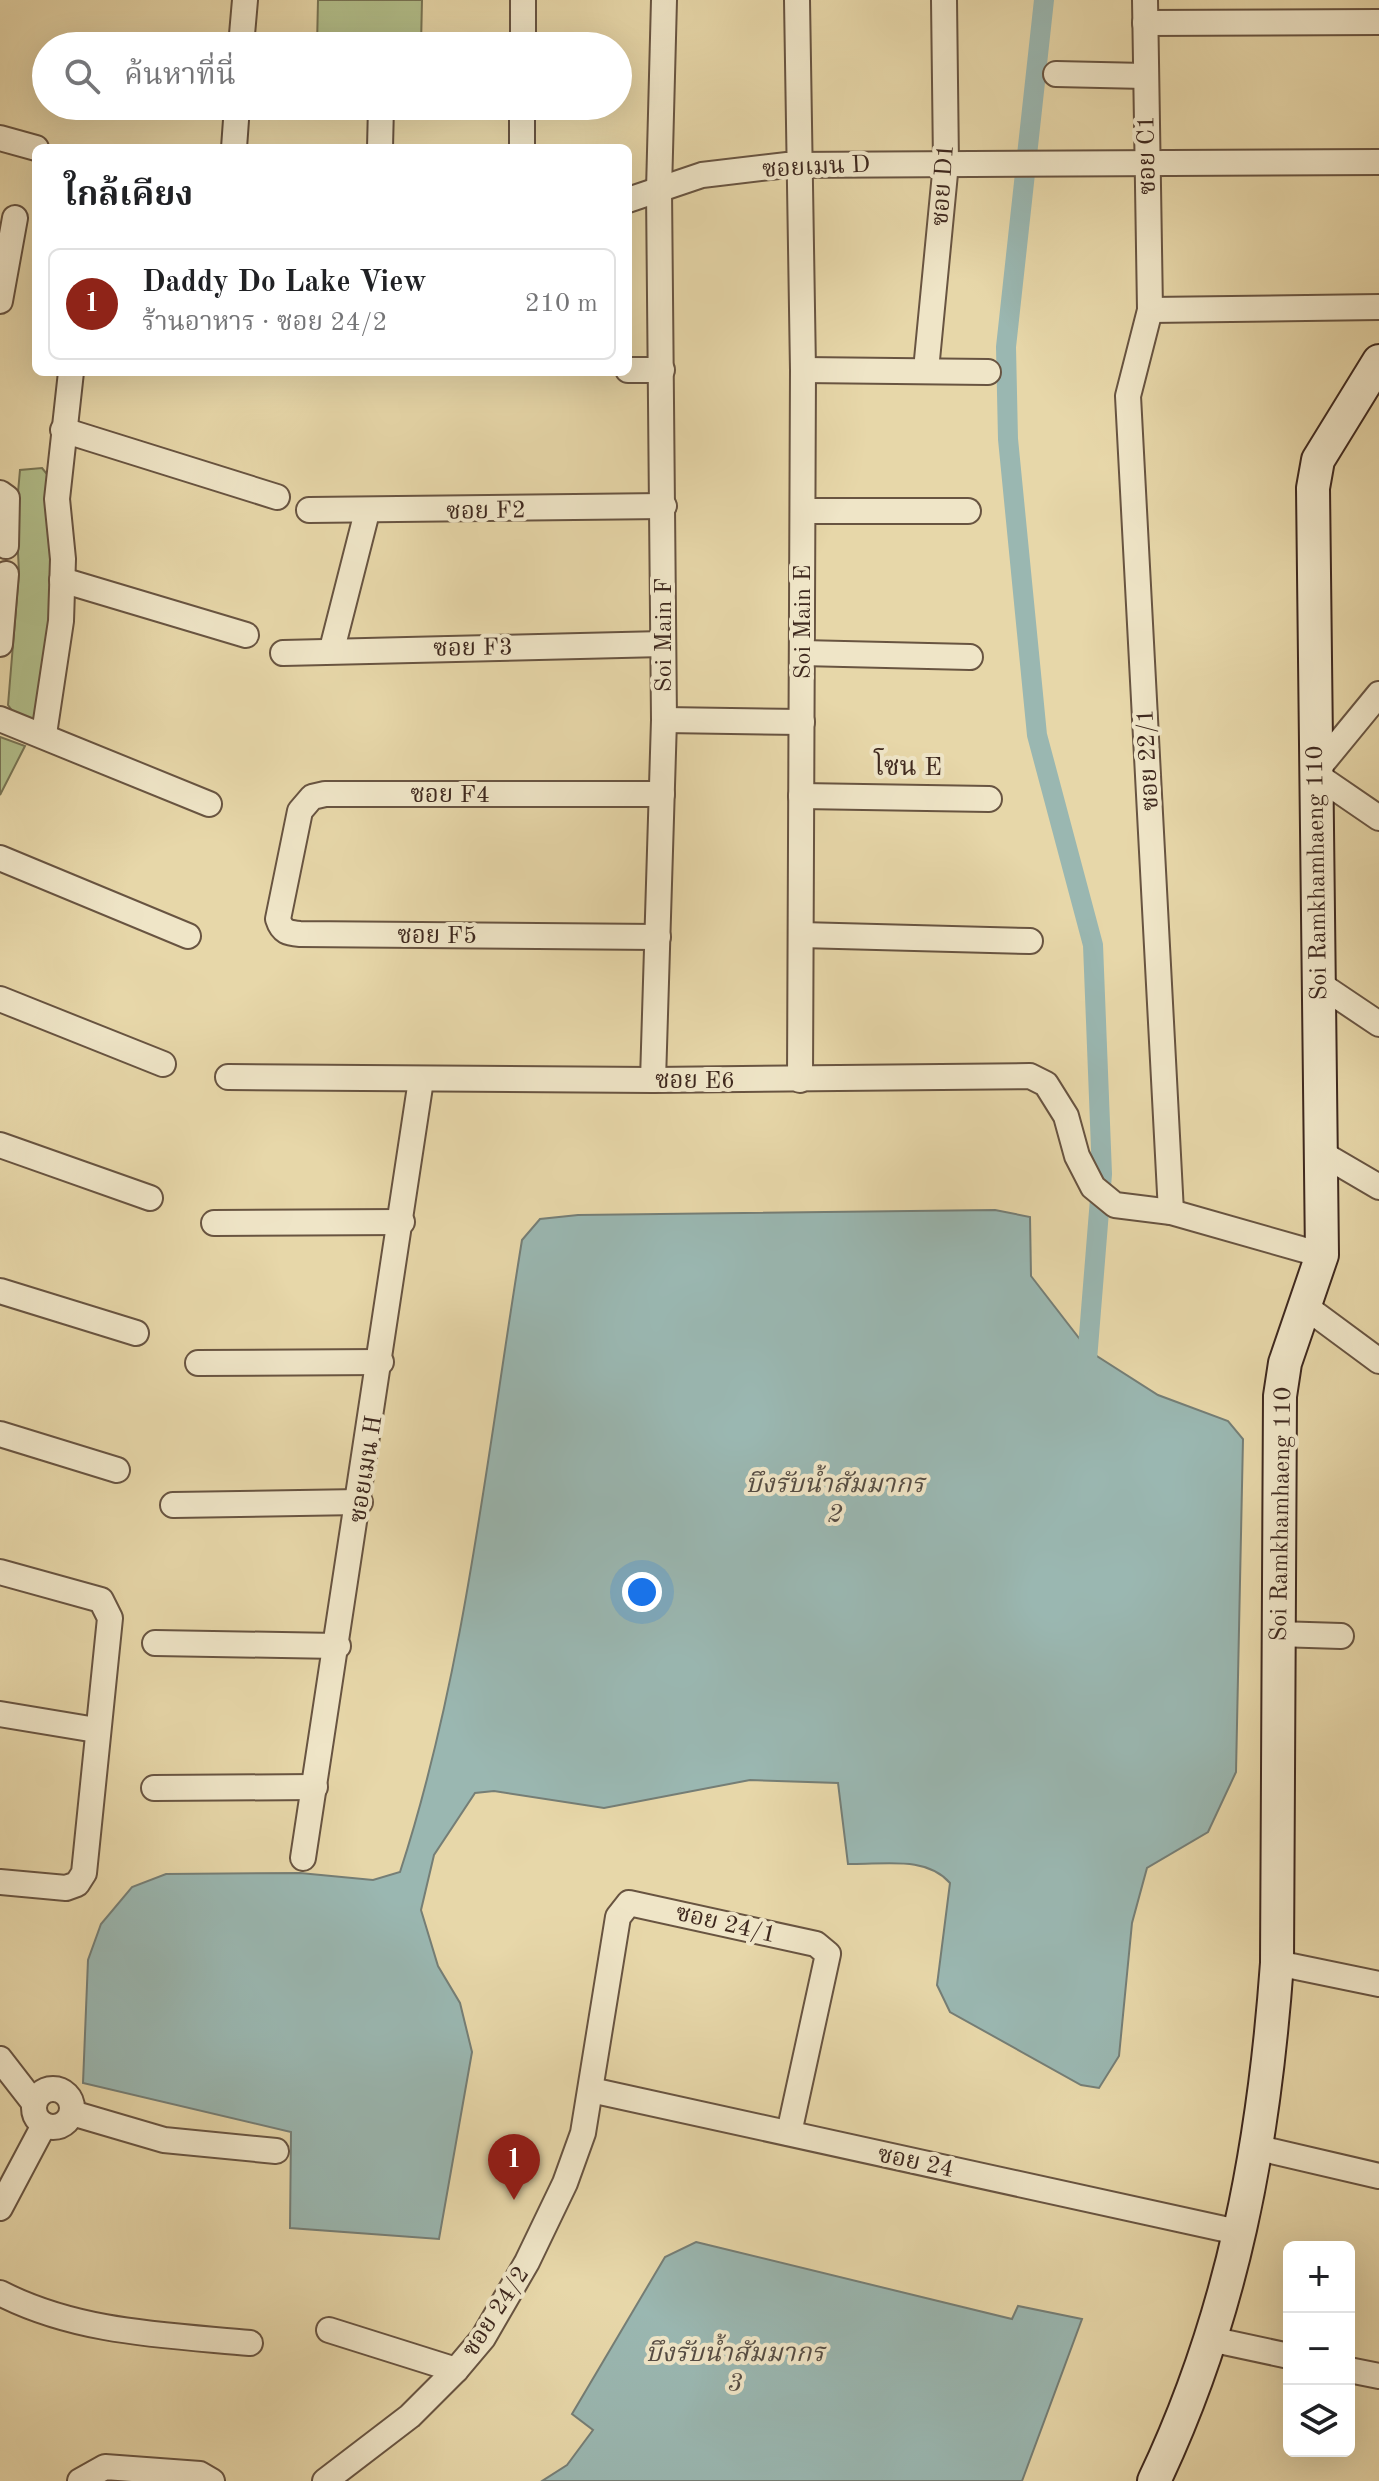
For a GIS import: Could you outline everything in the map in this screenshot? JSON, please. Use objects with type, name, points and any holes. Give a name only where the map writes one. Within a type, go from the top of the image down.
[{"type":"street","points":[[242,32],[245,0]]},
{"type":"street","points":[[523,0],[523,32]]},
{"type":"street","name":"Soi Main F","points":[[653,1080],[664,720],[659,190],[664,0]]},
{"type":"street","name":"Soi Main E","points":[[797,0],[803,370],[800,1080]]},
{"type":"street","name":"ซอย D1","points":[[926,370],[946,163],[944,0]]},
{"type":"street","points":[[1145,12],[1379,22]]},
{"type":"street","name":"ซอย C1","points":[[1145,12],[1150,310]]},
{"type":"street","points":[[1056,74],[1145,76]]},
{"type":"street","points":[[234,144],[236,120]]},
{"type":"street","points":[[380,144],[381,120]]},
{"type":"street","points":[[522,120],[522,144]]},
{"type":"street","points":[[0,138],[32,147]]},
{"type":"street","name":"ซอยเมน D","points":[[632,199],[702,175],[802,164],[1379,162]]},
{"type":"street","points":[[0,301],[15,218]]},
{"type":"street","points":[[1150,310],[1379,307]]},
{"type":"street","name":"ซอย 22/1","points":[[1150,310],[1128,396],[1171,1212]]},
{"type":"street","name":"Soi Ramkhamhaeng 110","points":[[1154,2481],[1189,2407],[1242,2233],[1259,2148],[1277,1963],[1280,1396],[1285,1363],[1322,1255],[1313,488],[1318,460],[1379,361]]},
{"type":"street","points":[[632,370],[662,370]]},
{"type":"street","points":[[803,370],[988,372]]},
{"type":"street","points":[[44,734],[57,668],[62,580],[57,499],[70,376]]},
{"type":"street","points":[[63,430],[277,497]]},
{"type":"street","points":[[0,493],[7,498],[10,511],[3,545],[14,558],[3,575],[0,644]]},
{"type":"street","name":"ซอย F2","points":[[309,510],[367,512],[664,506]]},
{"type":"street","points":[[803,511],[968,511]]},
{"type":"street","points":[[332,649],[367,512]]},
{"type":"street","points":[[62,580],[246,635]]},
{"type":"street","name":"ซอย F3","points":[[283,653],[332,649],[663,644]]},
{"type":"street","points":[[802,653],[970,657]]},
{"type":"street","points":[[1379,694],[1315,777],[1379,818]]},
{"type":"street","points":[[0,719],[44,734],[209,804]]},
{"type":"street","points":[[664,720],[802,722]]},
{"type":"street","name":"ซอย F4","points":[[289,865],[300,811],[312,797],[325,794],[662,794]]},
{"type":"street","points":[[801,796],[989,799]]},
{"type":"street","points":[[0,858],[188,936]]},
{"type":"street","name":"ซอย F5","points":[[289,865],[278,919],[287,933],[658,937]]},
{"type":"street","points":[[801,935],[1030,941]]},
{"type":"street","points":[[1318,983],[1379,1024]]},
{"type":"street","points":[[0,999],[163,1064]]},
{"type":"street","name":"ซอย E6","points":[[228,1077],[800,1080],[1030,1076],[1046,1084],[1066,1116],[1077,1156],[1093,1187],[1114,1204],[1171,1212]]},
{"type":"street","name":"ซอยเมน H","points":[[303,1858],[360,1502],[421,1080]]},
{"type":"street","points":[[0,1145],[150,1198]]},
{"type":"street","points":[[1321,1153],[1379,1187]]},
{"type":"street","points":[[1171,1212],[1322,1255]]},
{"type":"street","points":[[214,1223],[402,1222]]},
{"type":"street","points":[[0,1291],[136,1333]]},
{"type":"street","points":[[1306,1307],[1379,1361]]},
{"type":"street","points":[[198,1363],[381,1362]]},
{"type":"street","points":[[0,1434],[117,1470]]},
{"type":"street","points":[[173,1505],[360,1502]]},
{"type":"street","points":[[0,1572],[87,1595],[101,1600],[108,1609],[84,1873],[77,1884],[66,1888],[0,1882]]},
{"type":"street","points":[[1277,1634],[1341,1636]]},
{"type":"street","points":[[155,1643],[338,1646]]},
{"type":"street","points":[[0,1714],[96,1730]]},
{"type":"street","points":[[154,1788],[315,1787]]},
{"type":"street","name":"ซอย 24/1","points":[[591,2090],[618,1917],[629,1903],[642,1904],[816,1944],[828,1954],[789,2133]]},
{"type":"street","points":[[1277,1963],[1379,1984]]},
{"type":"street","points":[[0,2059],[34,2103],[35,2116],[44,2125],[61,2126],[72,2113]]},
{"type":"street","points":[[34,2103],[42,2092],[55,2089],[67,2094],[72,2113]]},
{"type":"street","name":"ซอย 24","points":[[591,2090],[1242,2233]]},
{"type":"street","name":"ซอย 24/2","points":[[325,2481],[410,2416],[483,2338],[527,2262],[565,2183],[583,2133],[591,2090]]},
{"type":"street","points":[[72,2113],[164,2140],[276,2151]]},
{"type":"street","points":[[0,2208],[44,2125]]},
{"type":"street","points":[[1259,2148],[1379,2176]]},
{"type":"street","points":[[0,2293],[32,2309],[76,2322],[250,2343]]},
{"type":"street","points":[[329,2330],[456,2370]]},
{"type":"street","points":[[1210,2339],[1283,2355]]},
{"type":"street","points":[[1355,2371],[1379,2376]]},
{"type":"street","points":[[80,2481],[105,2467],[200,2474],[212,2481]]},
{"type":"green space","points":[[318,0],[422,0],[421,32],[317,32]]},
{"type":"green space","points":[[42,468],[51,479],[54,629],[41,709],[33,720],[13,712],[8,705],[19,572],[16,515],[20,470]]},
{"type":"green space","points":[[0,737],[25,746],[0,795]]},
{"type":"water","name":"บึงรับน้ำสัมมากร 2","points":[[995,1210],[1030,1217],[1031,1276],[1089,1351],[1158,1395],[1228,1421],[1243,1439],[1236,1772],[1208,1832],[1147,1868],[1132,1923],[1119,2056],[1099,2088],[1081,2085],[950,2012],[937,1985],[950,1883],[929,1868],[916,1865],[848,1864],[838,1783],[750,1780],[604,1808],[494,1791],[475,1793],[434,1855],[421,1910],[438,1966],[460,2003],[472,2052],[439,2239],[290,2228],[291,2132],[83,2083],[88,1960],[101,1924],[132,1887],[166,1874],[300,1873],[373,1880],[400,1872],[423,1796],[458,1639],[522,1240],[540,1219],[578,1215]]},
{"type":"water","name":"บึงรับน้ำสัมมากร 3","points":[[696,2242],[1012,2319],[1018,2306],[1082,2319],[1022,2481],[542,2481],[567,2465],[593,2430],[572,2414],[665,2257]]},
{"type":"waterway","points":[[1044,0],[1006,347],[1008,439],[1037,735],[1093,945],[1102,1174],[1087,1360],[1075,1371]]},
{"type":"place","name":"Daddy Do Lake View","points":[[514,2200]]},
{"type":"district","name":"โซน E","points":[[908,766]]}]
